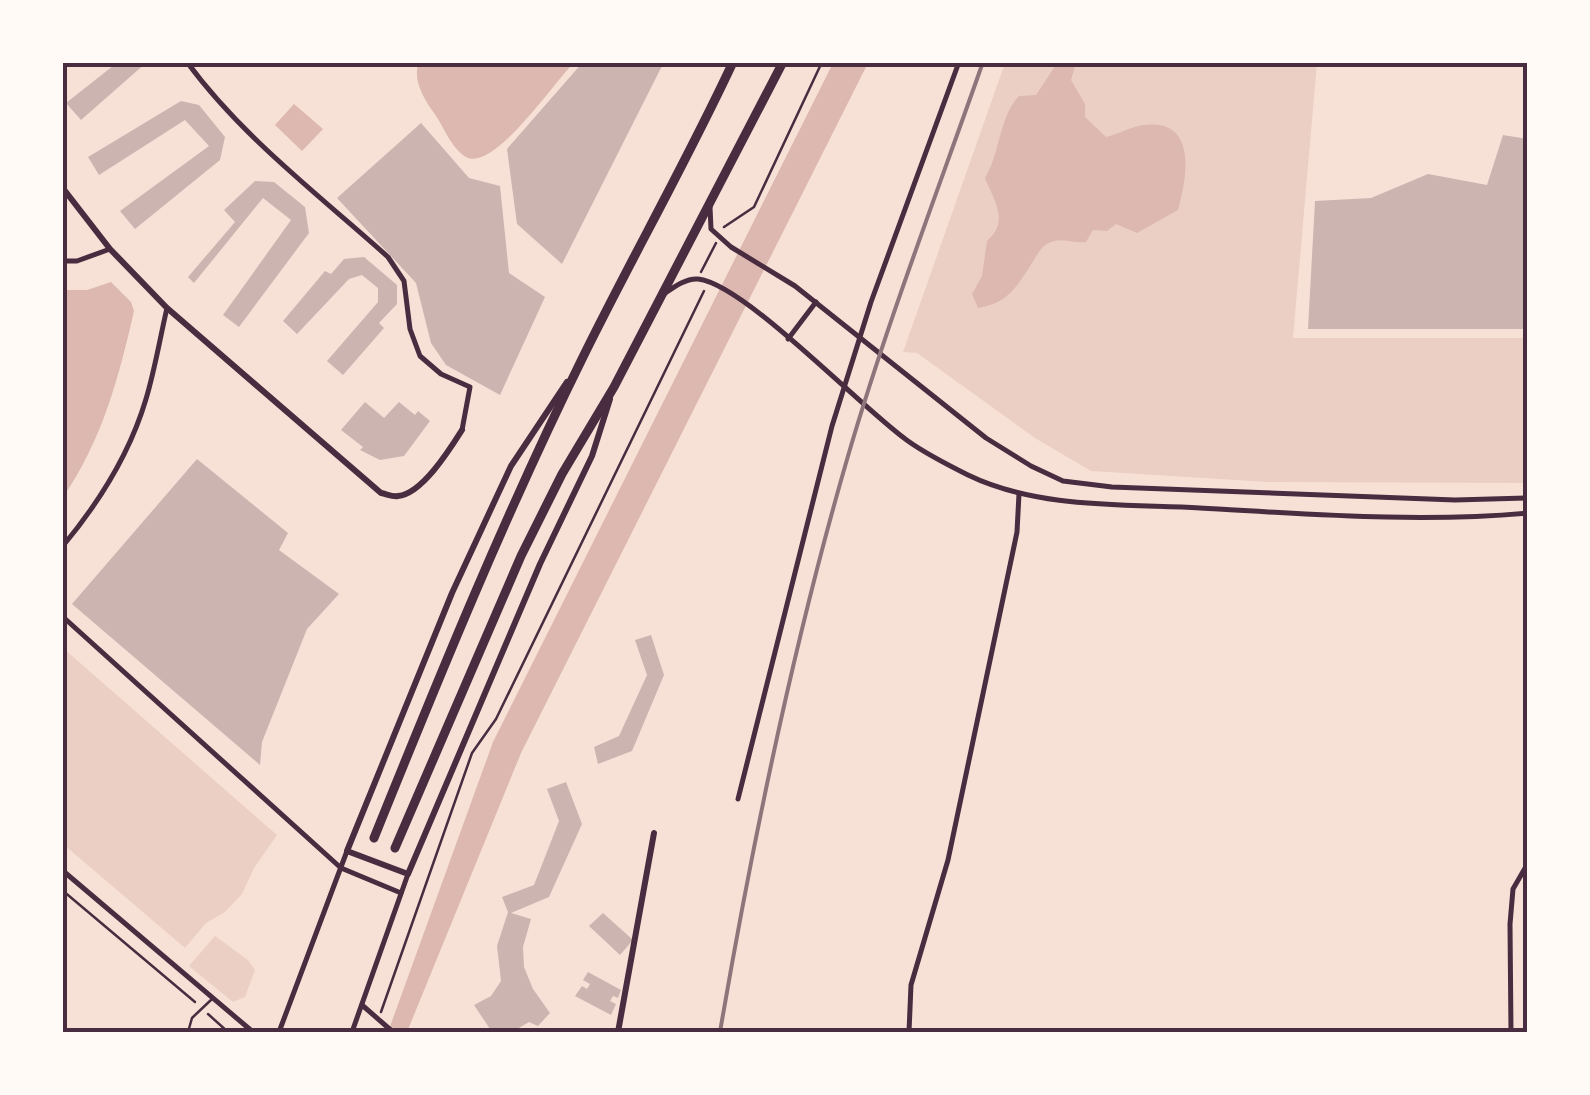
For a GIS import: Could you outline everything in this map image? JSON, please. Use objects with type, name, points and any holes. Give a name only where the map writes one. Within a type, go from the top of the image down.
[{"type":"highway","points":[[374,838],[461,627],[581,360],[688,157],[733,62]]},
{"type":"highway","points":[[395,848],[520,556],[562,474],[614,387],[783,62]]},
{"type":"street","points":[[62,188],[110,249],[167,308],[381,494],[398,496],[414,490],[446,455],[462,430],[470,387],[441,374],[420,356],[410,329],[404,281],[388,256],[242,126],[187,62]]},
{"type":"street","points":[[738,800],[832,426],[871,302],[959,62]]},
{"type":"street","points":[[711,198],[710,229],[731,248],[816,302],[986,438],[1063,481],[1112,488],[1436,500],[1528,498]]},
{"type":"street","points":[[62,261],[77,262],[110,249]]},
{"type":"street","points":[[658,298],[678,284],[698,279],[716,285],[748,306],[908,441],[970,476],[1020,494],[1073,501],[1345,516],[1528,513]]},
{"type":"street","points":[[788,339],[816,302]]},
{"type":"street","points":[[62,547],[90,513],[126,448],[146,400],[167,308]]},
{"type":"street","points":[[279,1032],[347,850],[452,593],[512,466],[581,360]]},
{"type":"street","points":[[352,1032],[408,874],[525,598],[592,456],[614,387]]},
{"type":"street","points":[[909,1032],[911,985],[948,860],[1018,532],[1020,494]]},
{"type":"street","points":[[62,616],[341,868],[402,893]]},
{"type":"street","points":[[618,1032],[654,834]]},
{"type":"street","points":[[347,850],[408,874]]},
{"type":"street","points":[[1511,1032],[1510,924],[1514,889],[1528,862]]},
{"type":"street","points":[[62,870],[253,1032]]},
{"type":"street","points":[[362,1006],[393,1032]]},
{"type":"lane","points":[[188,1032],[192,1018],[213,998]]},
{"type":"path","points":[[380,1021],[472,754],[496,718],[608,483],[687,329],[704,290],[698,279],[719,236],[726,224],[754,207],[822,62]]},
{"type":"path","points":[[62,890],[228,1032]]},
{"type":"shaded area","points":[[419,62],[574,63],[508,139],[478,158],[466,157],[456,148],[426,102],[417,76]]},
{"type":"shaded area","points":[[833,63],[868,63],[521,753],[407,1032],[388,1032],[493,742]]},
{"type":"shaded area","points":[[1005,63],[1317,63],[1293,338],[1527,338],[1527,483],[1267,482],[1091,471],[1035,438],[917,353],[903,352]]},
{"type":"shaded area","points":[[1057,63],[1076,63],[1071,80],[1085,104],[1085,117],[1106,137],[1144,125],[1161,125],[1181,140],[1185,167],[1178,210],[1137,233],[1116,224],[1107,231],[1093,230],[1086,242],[1047,244],[1010,293],[978,308],[972,294],[982,276],[987,241],[999,218],[985,178],[1012,105],[1019,96],[1036,95]]},
{"type":"shaded area","points":[[294,104],[323,129],[302,151],[275,125]]},
{"type":"shaded area","points":[[111,282],[131,302],[134,311],[99,431],[63,497],[63,290],[87,290]]},
{"type":"shaded area","points":[[63,648],[277,835],[242,894],[225,912],[206,923],[185,948],[63,844]]},
{"type":"shaded area","points":[[215,936],[248,960],[255,970],[245,997],[233,1002],[189,966]]},
{"type":"building","points":[[118,62],[147,62],[81,120],[66,103]]},
{"type":"building","points":[[583,62],[664,62],[562,264],[517,224],[507,149]]},
{"type":"building","points":[[181,101],[199,105],[225,137],[220,160],[135,229],[120,211],[209,146],[185,120],[99,175],[88,157]]},
{"type":"building","points":[[421,123],[469,178],[500,186],[509,273],[545,297],[500,395],[446,365],[431,343],[416,283],[337,198]]},
{"type":"building","points":[[1503,135],[1528,139],[1528,329],[1308,329],[1315,201],[1371,198],[1428,174],[1487,185]]},
{"type":"building","points":[[255,181],[274,182],[305,207],[309,233],[239,327],[223,315],[291,220],[263,198],[194,283],[188,277],[235,222],[224,210]]},
{"type":"building","points":[[364,257],[397,285],[397,304],[379,323],[384,328],[343,375],[327,361],[378,302],[378,288],[362,275],[349,279],[297,334],[283,321],[325,271],[331,274],[344,259]]},
{"type":"building","points":[[365,402],[384,418],[399,402],[430,421],[404,456],[380,460],[360,450],[363,447],[341,430]]},
{"type":"building","points":[[197,459],[288,533],[279,550],[339,594],[307,629],[262,742],[260,765],[72,604]]},
{"type":"building","points":[[651,635],[664,675],[632,751],[598,764],[594,747],[619,736],[647,675],[635,640]]},
{"type":"building","points":[[566,782],[582,824],[549,897],[511,913],[531,919],[523,947],[524,967],[550,1013],[538,1026],[529,1022],[512,1032],[492,1032],[474,1005],[491,996],[501,981],[497,946],[508,912],[502,897],[534,885],[559,821],[547,789]]},
{"type":"building","points":[[603,913],[633,940],[620,955],[589,926]]},
{"type":"building","points":[[588,972],[621,990],[618,998],[613,996],[610,1001],[616,1004],[611,1015],[575,996],[582,986],[587,989],[590,984],[583,980]]},
{"type":"railway","points":[[720,1032],[776,743],[828,527],[879,357],[983,62]]}]
